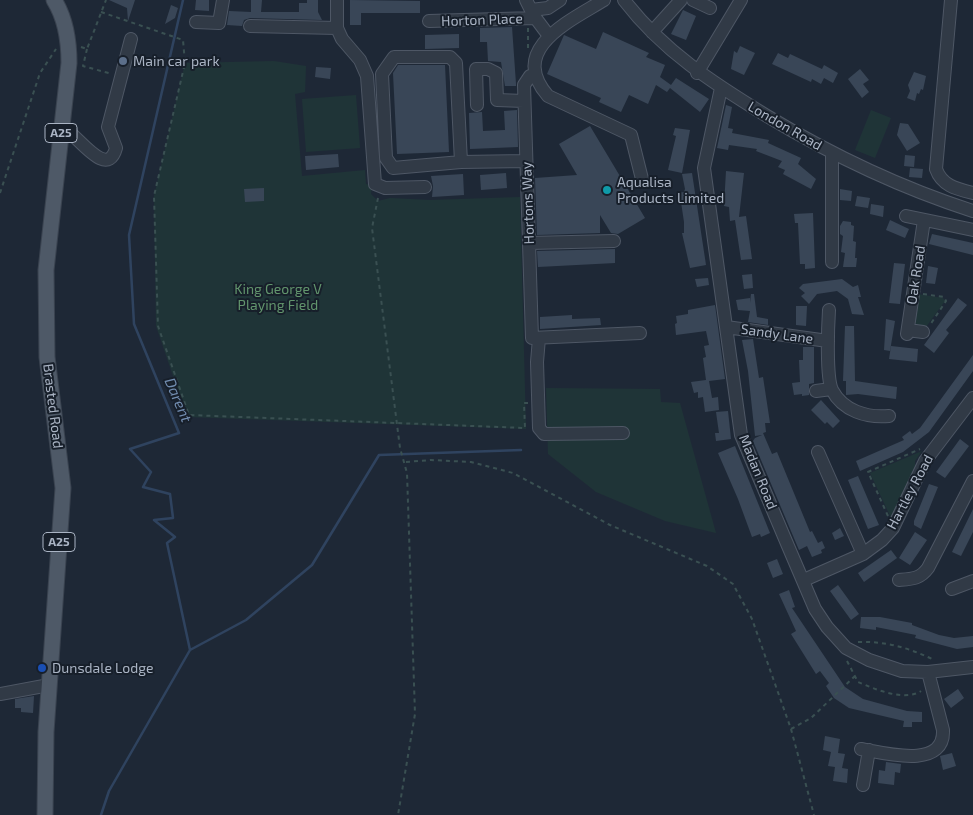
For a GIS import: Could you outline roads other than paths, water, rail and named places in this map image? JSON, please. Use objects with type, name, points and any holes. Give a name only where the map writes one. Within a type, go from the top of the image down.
[{"type":"main road","name":"Brasted Road","points":[[45,815],[46,732],[63,488],[47,357],[46,270],[62,127],[63,46],[60,10],[54,0]]},
{"type":"street","points":[[196,22],[220,23],[223,0]]},
{"type":"street","points":[[337,0],[337,28],[342,40],[360,60],[366,76],[375,184],[379,187],[425,187]]},
{"type":"street","name":"Horton Place","points":[[429,21],[530,11],[548,8],[560,0]]},
{"type":"street","points":[[604,0],[549,36],[540,46],[535,58],[535,74],[539,86],[548,96],[631,136],[642,179]]},
{"type":"street","name":"London Road","points":[[624,0],[652,32],[698,73],[721,88],[832,153],[922,194],[973,211]]},
{"type":"street","points":[[652,32],[681,0]]},
{"type":"street","points":[[693,0],[710,8]]},
{"type":"street","points":[[698,73],[741,0]]},
{"type":"street","points":[[950,0],[936,169],[941,180],[949,186],[973,193]]},
{"type":"street","points":[[530,11],[549,36]]},
{"type":"street","points":[[250,26],[337,28]]},
{"type":"street","points":[[62,127],[68,129],[96,157],[108,159],[112,157],[116,148],[108,127],[131,39]]},
{"type":"street","points":[[461,162],[456,63],[450,57],[394,57],[382,74],[386,158],[393,168],[461,162],[526,161]]},
{"type":"street","points":[[477,105],[476,69],[488,69],[496,74],[497,100],[524,101]]},
{"type":"street","name":"Hortons Way","points":[[535,74],[530,76],[524,85],[524,101],[529,243],[536,338],[539,428],[544,434],[622,433]]},
{"type":"street","name":"Madan Road","points":[[721,88],[704,168],[741,435],[815,609],[827,627],[846,648],[885,666],[930,678],[955,670],[973,667]]},
{"type":"street","points":[[832,153],[832,262]]},
{"type":"street","points":[[906,216],[973,230]]},
{"type":"street","name":"Oak Road","points":[[923,332],[907,332],[924,220]]},
{"type":"street","points":[[529,243],[614,241]]},
{"type":"street","name":"Sandy Lane","points":[[827,309],[831,389]]},
{"type":"street","name":"Sandy Lane","points":[[726,327],[828,341]]},
{"type":"street","points":[[536,338],[640,333]]},
{"type":"street","points":[[816,390],[831,389],[857,412],[876,417],[888,416]]},
{"type":"street","name":"Hartley Road","points":[[804,580],[862,554],[882,540],[893,528],[925,461],[973,398]]},
{"type":"street","points":[[818,452],[862,554]]},
{"type":"street","points":[[899,580],[916,578],[922,575],[939,558],[973,481]]},
{"type":"street","points":[[952,589],[973,581]]},
{"type":"street","points":[[863,784],[865,749],[911,756],[926,756],[940,742],[943,733],[930,678]]},
{"type":"street","points":[[0,694],[49,685]]},
{"type":"waterway","name":"Darent","points":[[101,815],[109,791],[190,650],[167,543],[175,537],[154,520],[173,518],[170,494],[143,487],[151,472],[130,449],[179,433],[134,324],[129,235],[183,0]]},
{"type":"waterway","points":[[190,650],[246,620],[312,565],[379,455],[521,450]]},
{"type":"place","name":"Main car park","points":[[123,61]]},
{"type":"place","name":"Aqualisa Products Limited","points":[[607,190]]},
{"type":"place","name":"Dunsdale Lodge","points":[[42,668]]},
{"type":"park label","name":"King George V Playing Field","points":[[278,298]]}]
